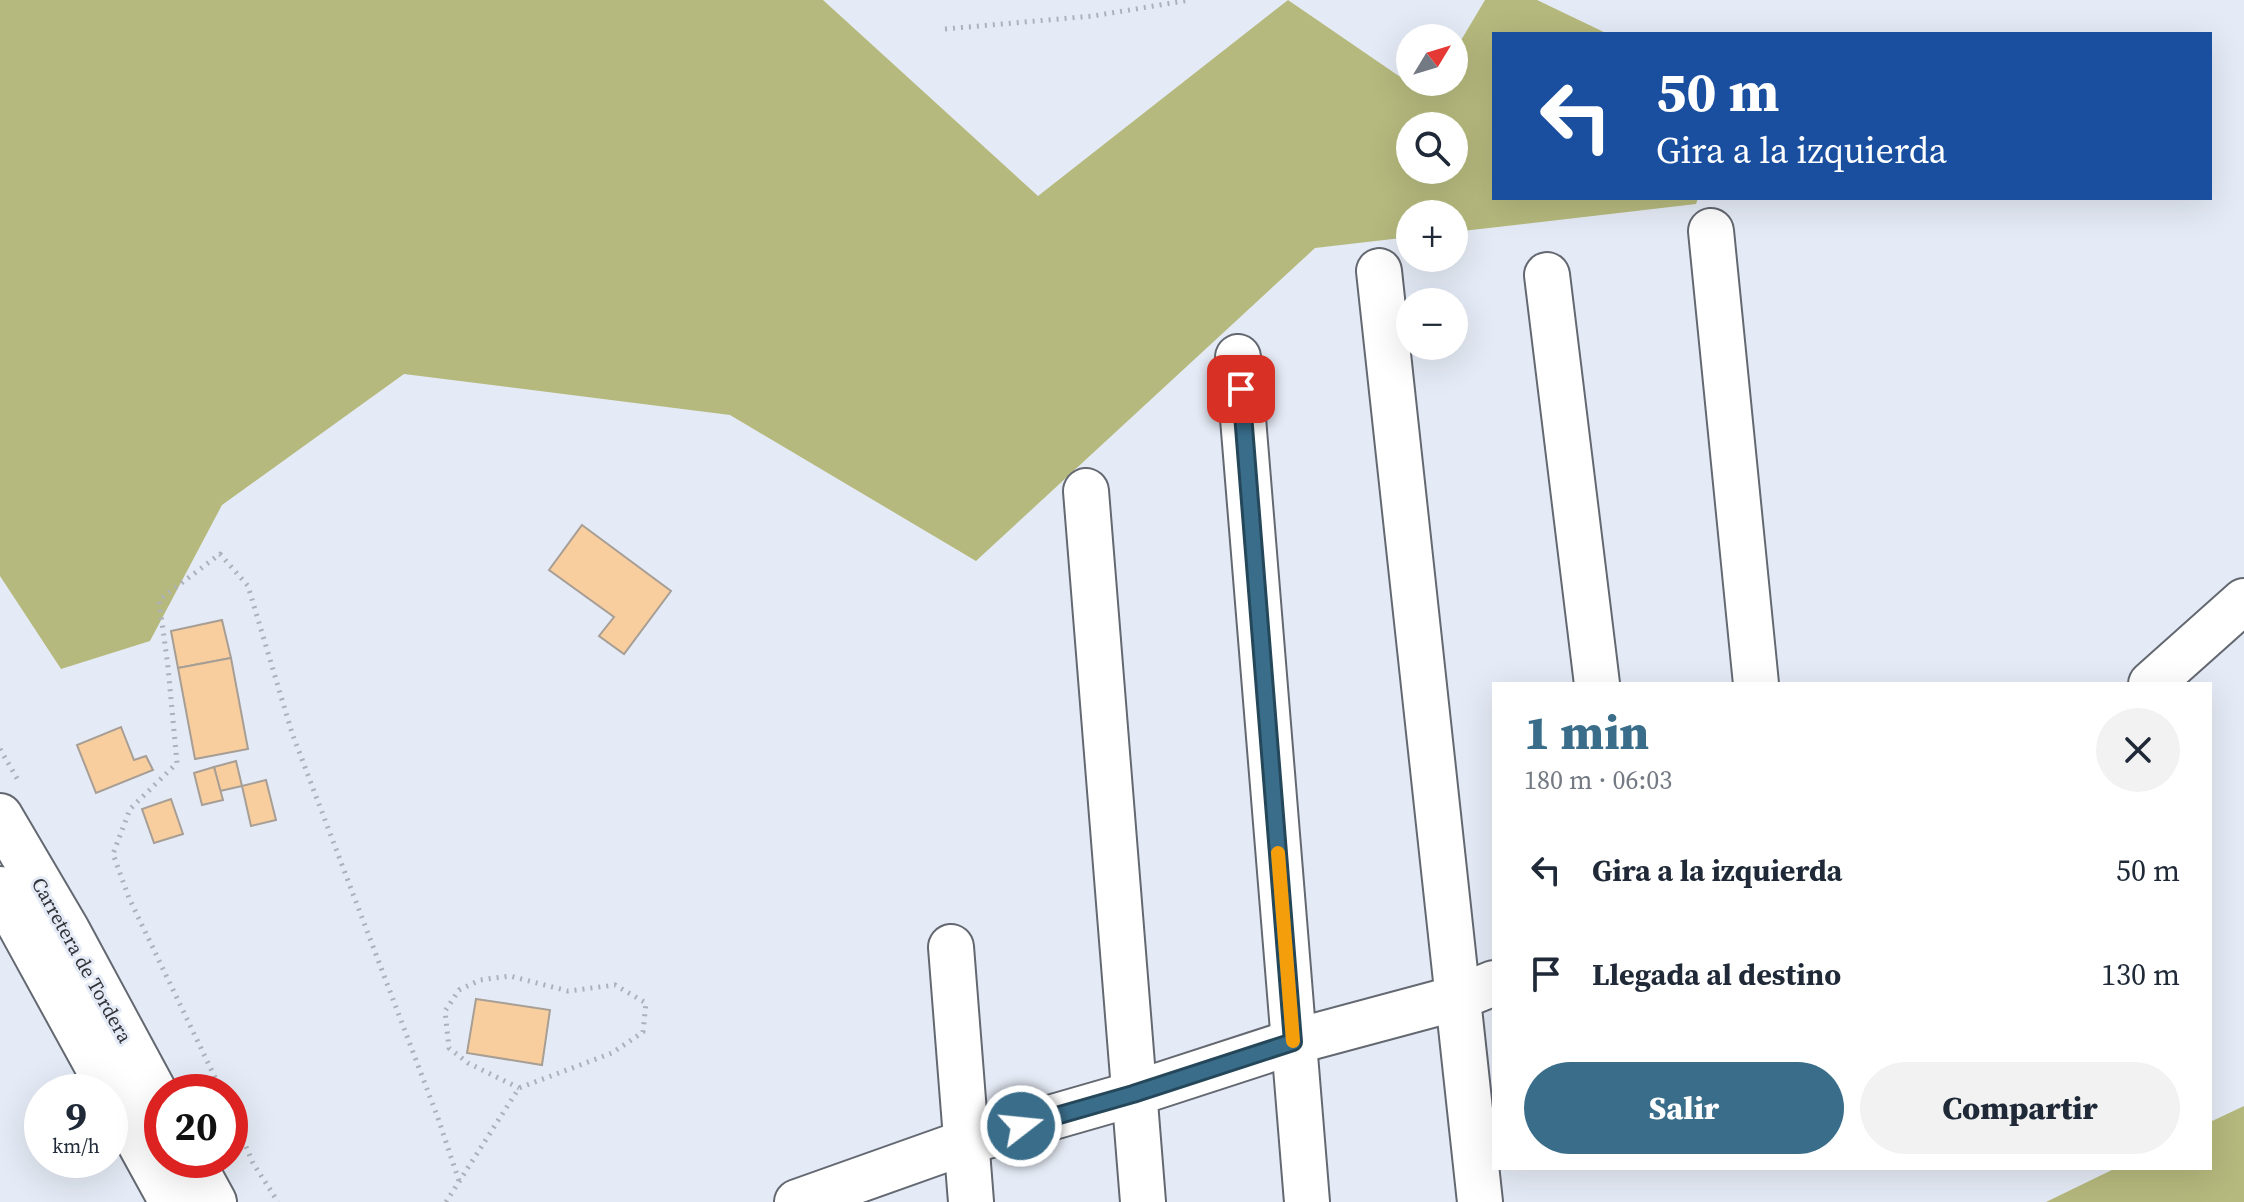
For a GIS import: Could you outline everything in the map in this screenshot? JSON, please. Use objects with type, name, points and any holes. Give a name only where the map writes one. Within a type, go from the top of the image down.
[{"type":"main road","points":[[1711,231],[1756,682]]},
{"type":"main road","points":[[1379,271],[1475,990],[1480,1202]]},
{"type":"main road","points":[[1547,275],[1597,682]]},
{"type":"main road","points":[[1238,357],[1307,1202]]},
{"type":"main road","points":[[1086,491],[1143,1202]]},
{"type":"main road","points":[[2153,682],[2244,601]]},
{"type":"main road","name":"Carretera de Tordera","points":[[0,816],[67,930],[145,1074]]},
{"type":"main road","points":[[0,877],[48,936],[144,1110]]},
{"type":"main road","points":[[0,889],[172,1202]]},
{"type":"main road","points":[[951,947],[971,1202]]},
{"type":"main road","points":[[797,1202],[966,1142],[1475,990]]},
{"type":"main road","points":[[180,1178],[193,1202]]},
{"type":"main road","points":[[201,1178],[214,1202]]},
{"type":"path","points":[[945,29],[1093,16],[1190,0]]},
{"type":"path","points":[[213,1074],[129,898],[113,854],[130,809],[177,763],[159,600],[220,554],[248,586],[292,733],[459,1181]]},
{"type":"path","points":[[446,1202],[519,1088],[612,1053],[643,1032],[646,1003],[615,985],[568,991],[510,976],[480,980],[459,990],[445,1011],[449,1048],[468,1063],[519,1088]]},
{"type":"path","points":[[248,1151],[278,1202]]},
{"type":"green space","points":[[0,0],[823,0],[1038,196],[1288,0],[1396,74],[1396,96],[1468,96],[1468,29],[1485,0],[1537,0],[1604,32],[1492,32],[1492,200],[1697,200],[1696,204],[1468,230],[1468,200],[1396,200],[1396,239],[1315,248],[976,561],[730,415],[404,374],[222,505],[150,641],[61,669],[0,576]]},
{"type":"green space","points":[[2244,1106],[2244,1202],[2046,1202],[2112,1170],[2212,1170],[2212,1121]]},
{"type":"building","points":[[582,525],[671,591],[624,654],[599,636],[614,617],[549,570]]},
{"type":"building","points":[[222,620],[231,658],[178,668],[171,631]]},
{"type":"building","points":[[231,658],[248,749],[195,759],[178,668]]},
{"type":"building","points":[[121,727],[134,760],[146,756],[153,770],[96,793],[77,745]]},
{"type":"building","points":[[236,761],[242,786],[220,791],[214,767]]},
{"type":"building","points":[[214,767],[223,800],[202,805],[194,773]]},
{"type":"building","points":[[266,780],[276,820],[251,826],[242,786]]},
{"type":"building","points":[[171,799],[183,834],[154,843],[142,809]]},
{"type":"building","points":[[476,999],[550,1010],[542,1065],[467,1053]]},
{"type":"slow traffic","points":[[1278,853],[1293,1041]]},
{"type":"route","points":[[1021,1126],[1133,1094],[1293,1042],[1241,389]]}]
